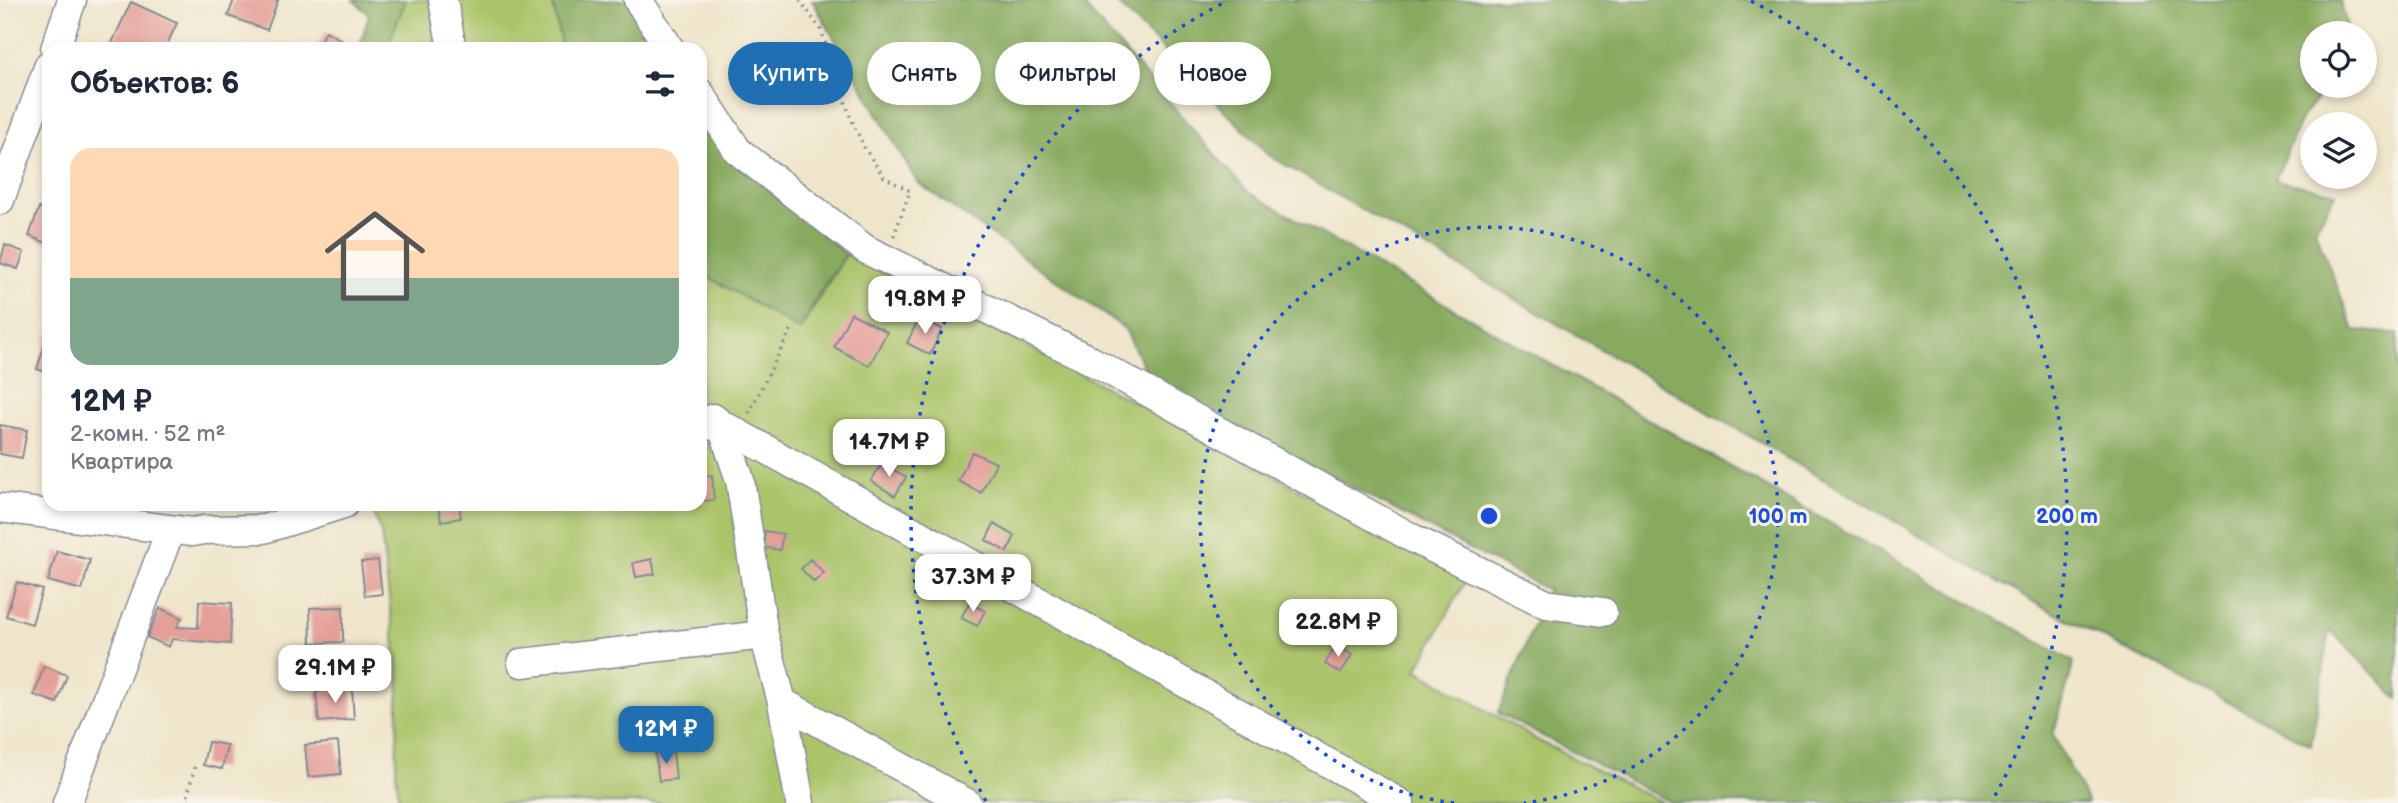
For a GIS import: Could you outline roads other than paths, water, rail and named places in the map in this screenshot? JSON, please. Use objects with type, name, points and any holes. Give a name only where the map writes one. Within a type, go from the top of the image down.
[{"type":"street","points":[[57,42],[72,0]]},
{"type":"street","points":[[443,0],[451,42]]},
{"type":"street","points":[[638,0],[665,42]]},
{"type":"street","points":[[0,200],[7,154],[42,80]]},
{"type":"street","points":[[707,104],[738,151],[864,249],[1090,360],[1414,539],[1546,604],[1603,612]]},
{"type":"street","points":[[715,423],[740,480],[764,635],[782,702],[800,803]]},
{"type":"street","points":[[715,423],[1399,803]]},
{"type":"street","points":[[0,508],[192,532],[205,517],[264,528],[321,511]]},
{"type":"street","points":[[67,803],[170,531]]},
{"type":"street","points":[[522,663],[764,635]]},
{"type":"street","points":[[782,702],[967,803]]}]
